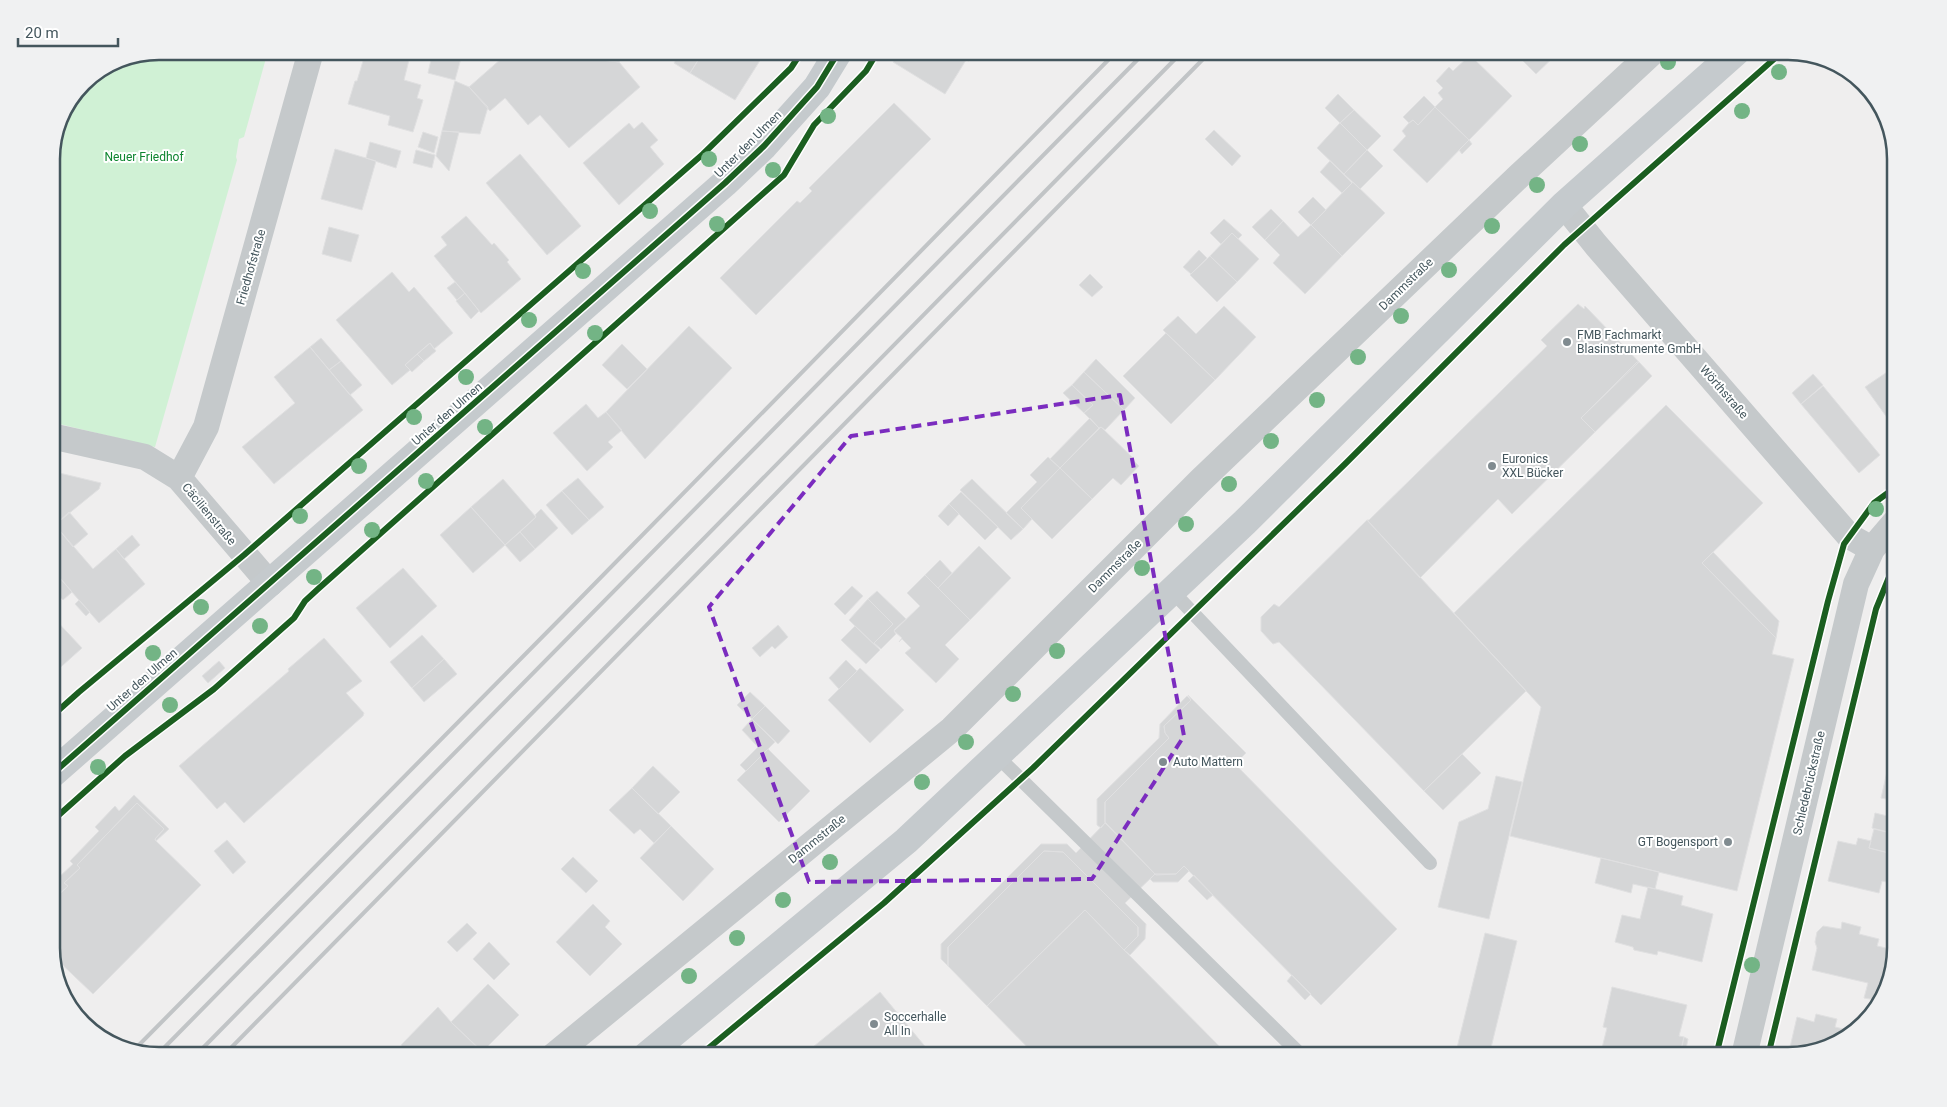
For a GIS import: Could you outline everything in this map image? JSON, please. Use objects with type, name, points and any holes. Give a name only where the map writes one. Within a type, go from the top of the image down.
[{"type":"street","name":"Friedhofstraße","points":[[179,478],[206,427],[308,60]]},
{"type":"street","name":"Unter den Ulmen","points":[[60,768],[725,183],[764,146],[817,87],[834,60]]},
{"type":"street","name":"Dammstraße","points":[[564,1047],[952,729],[1200,481],[1518,176],[1644,60]]},
{"type":"street","points":[[657,1047],[906,841],[1252,516],[1564,205],[1727,60]]},
{"type":"street","name":"Wörthstraße","points":[[1564,205],[1596,245],[1849,536],[1872,548]]},
{"type":"street","name":"Cäcilienstraße","points":[[60,438],[145,457],[179,478],[270,584]]},
{"type":"street","name":"Schledebrückstraße","points":[[1746,1047],[1856,584],[1872,548],[1887,531]]},
{"type":"lane","points":[[1172,590],[1430,863]]},
{"type":"lane","points":[[997,756],[1293,1047]]},
{"type":"highlighted area","points":[[1120,395],[1184,736],[1092,879],[809,882],[709,607],[851,436]]},
{"type":"green space","name":"Neuer Friedhof","points":[[159,60],[265,60],[244,137],[239,139],[237,160],[155,447],[60,424],[60,152],[63,133],[73,109],[84,94],[109,73],[127,65]]},
{"type":"building","points":[[363,60],[409,60],[404,80],[421,85],[417,98],[423,100],[413,132],[388,125],[390,116],[348,104],[355,81],[357,81]]},
{"type":"building","points":[[431,60],[461,60],[455,80],[428,73]]},
{"type":"building","points":[[500,60],[602,60],[619,62],[640,87],[569,148],[540,115],[528,125],[505,98],[490,111],[469,87]]},
{"type":"building","points":[[601,60],[619,60],[619,62]]},
{"type":"building","points":[[676,60],[698,60],[690,73],[674,63]]},
{"type":"building","points":[[698,60],[760,60],[735,100],[690,73]]},
{"type":"building","points":[[894,60],[966,60],[945,94],[893,62]]},
{"type":"building","points":[[1465,60],[1475,60],[1512,96],[1469,140],[1435,107],[1443,99],[1438,93],[1443,88],[1436,81],[1449,67],[1453,71]]},
{"type":"building","points":[[1522,60],[1551,60],[1536,74]]},
{"type":"building","points":[[455,81],[469,87],[488,107],[480,134],[442,131]]},
{"type":"building","points":[[1338,94],[1354,110],[1340,123],[1325,108]]},
{"type":"building","points":[[1424,96],[1435,107],[1418,125],[1413,120],[1409,123],[1403,117]]},
{"type":"building","points":[[894,103],[931,139],[756,315],[720,278],[797,201],[800,203],[812,191],[809,188]]},
{"type":"building","points":[[1435,107],[1469,140],[1427,183],[1393,150],[1406,136],[1402,131],[1409,123],[1413,120],[1418,125]]},
{"type":"building","points":[[1354,110],[1381,136],[1367,150],[1340,123]]},
{"type":"building","points":[[642,122],[658,140],[650,147],[664,164],[619,205],[583,163],[629,123],[634,129]]},
{"type":"building","points":[[1340,123],[1367,150],[1344,174],[1317,148]]},
{"type":"building","points":[[1214,130],[1241,156],[1232,166],[1205,139]]},
{"type":"building","points":[[442,131],[459,132],[449,171],[436,156]]},
{"type":"building","points":[[423,132],[438,137],[434,153],[418,147]]},
{"type":"building","points":[[1469,140],[1472,144],[1462,154],[1459,150]]},
{"type":"building","points":[[370,142],[401,151],[396,168],[366,158]]},
{"type":"building","points":[[335,149],[376,161],[362,210],[321,199]]},
{"type":"building","points":[[416,150],[435,155],[432,168],[413,163]]},
{"type":"building","points":[[1367,150],[1383,166],[1360,189],[1344,174]]},
{"type":"building","points":[[520,154],[581,226],[547,255],[486,183]]},
{"type":"building","points":[[1330,161],[1352,183],[1342,193],[1320,172]]},
{"type":"building","points":[[1353,182],[1385,213],[1342,256],[1311,225]]},
{"type":"building","points":[[1313,197],[1326,210],[1311,225],[1298,212]]},
{"type":"building","points":[[1271,209],[1283,221],[1265,240],[1252,227]]},
{"type":"building","points":[[466,216],[492,245],[494,243],[509,260],[507,262],[521,279],[481,313],[434,256],[447,245],[441,237]]},
{"type":"building","points":[[1224,219],[1242,235],[1238,239],[1232,233],[1221,244],[1210,233]]},
{"type":"building","points":[[1283,221],[1298,237],[1311,225],[1342,256],[1305,294],[1273,263],[1280,255],[1265,240]]},
{"type":"building","points":[[329,227],[359,235],[351,262],[322,254]]},
{"type":"building","points":[[1232,233],[1259,259],[1237,282],[1210,256]]},
{"type":"building","points":[[1199,250],[1207,258],[1191,274],[1183,267]]},
{"type":"building","points":[[1210,256],[1237,282],[1217,302],[1190,275]]},
{"type":"building","points":[[392,272],[409,292],[414,287],[453,333],[434,349],[430,343],[405,365],[410,370],[392,385],[336,320]]},
{"type":"building","points":[[1090,274],[1103,287],[1092,297],[1079,285]]},
{"type":"building","points":[[455,282],[465,293],[457,300],[447,288]]},
{"type":"building","points":[[465,293],[479,311],[471,319],[456,301]]},
{"type":"building","name":"Euronics XXL Bücker","points":[[1578,304],[1584,309],[1585,306],[1639,362],[1581,418],[1595,432],[1512,514],[1498,499],[1420,578],[1367,520],[1547,346],[1541,340]]},
{"type":"building","points":[[1224,306],[1256,337],[1215,380],[1163,330],[1178,316],[1196,334]]},
{"type":"building","points":[[689,326],[732,368],[645,459],[606,412]]},
{"type":"building","points":[[1166,333],[1215,380],[1171,424],[1123,376]]},
{"type":"building","points":[[321,338],[341,361],[329,370],[310,347]]},
{"type":"building","points":[[430,343],[436,351],[424,361],[417,354]]},
{"type":"building","points":[[622,344],[647,369],[627,389],[602,365]]},
{"type":"building","points":[[310,347],[363,410],[274,484],[242,447],[295,403],[274,377]]},
{"type":"building","points":[[417,354],[424,361],[412,372],[405,365]]},
{"type":"building","points":[[1096,359],[1135,398],[1124,410],[1084,372]]},
{"type":"building","points":[[341,361],[362,385],[350,395],[329,370]]},
{"type":"building","points":[[1637,362],[1652,376],[1595,432],[1581,418]]},
{"type":"building","points":[[1084,372],[1124,410],[1105,430],[1101,427],[1099,428],[1084,413],[1093,405],[1072,385]]},
{"type":"building","points":[[1887,372],[1887,418],[1865,387]]},
{"type":"building","points":[[1813,374],[1823,385],[1801,404],[1792,393]]},
{"type":"building","points":[[1072,385],[1093,405],[1084,413],[1063,393]]},
{"type":"building","points":[[1823,386],[1880,455],[1859,473],[1801,404]]},
{"type":"building","points":[[586,404],[598,418],[606,412],[622,430],[608,442],[613,447],[587,471],[553,433]]},
{"type":"building","points":[[1666,405],[1763,503],[1702,563],[1776,638],[1772,654],[1794,659],[1737,891],[1510,836],[1541,707],[1454,613]]},
{"type":"building","points":[[1090,418],[1099,428],[1060,468],[1050,459]]},
{"type":"building","points":[[1101,427],[1139,466],[1121,485],[1113,478],[1092,499],[1060,468]]},
{"type":"building","points":[[1048,457],[1060,468],[1021,508],[1032,519],[1023,529],[1006,513],[1037,482],[1030,475]]},
{"type":"building","points":[[1060,468],[1092,499],[1052,539],[1021,508]]},
{"type":"building","points":[[60,473],[101,483],[99,489],[60,521]]},
{"type":"building","points":[[578,478],[604,507],[589,520],[562,491]]},
{"type":"building","points":[[503,479],[536,517],[505,545],[471,507]]},
{"type":"building","points":[[972,479],[1023,529],[1011,540],[960,490]]},
{"type":"building","points":[[562,491],[589,520],[572,535],[546,505]]},
{"type":"building","points":[[961,492],[998,527],[985,540],[949,504]]},
{"type":"building","points":[[949,504],[959,514],[948,526],[938,516]]},
{"type":"building","points":[[471,507],[505,545],[473,573],[440,535]]},
{"type":"building","points":[[541,509],[558,528],[535,549],[520,532],[536,517],[535,515]]},
{"type":"building","points":[[69,512],[88,534],[73,547],[60,531],[60,520]]},
{"type":"building","points":[[1367,520],[1526,691],[1424,791],[1279,642],[1273,644],[1261,631],[1261,617],[1274,604],[1279,607]]},
{"type":"building","points":[[60,531],[93,569],[116,549],[145,584],[99,623],[60,578]]},
{"type":"building","points":[[520,532],[535,549],[520,562],[505,545]]},
{"type":"building","points":[[132,535],[140,545],[124,559],[116,549]]},
{"type":"building","points":[[979,546],[1011,578],[970,620],[938,588]]},
{"type":"building","points":[[1713,552],[1779,621],[1776,638],[1702,563]]},
{"type":"building","points":[[940,560],[952,573],[938,588],[925,575]]},
{"type":"building","points":[[403,568],[437,606],[390,648],[356,608]]},
{"type":"building","points":[[925,575],[970,620],[945,645],[959,659],[936,683],[905,653],[911,648],[902,639],[899,642],[902,638],[894,631],[920,606],[907,593]]},
{"type":"building","points":[[60,578],[72,592],[63,600],[60,597]]},
{"type":"building","points":[[852,586],[863,596],[845,615],[834,604]]},
{"type":"building","points":[[877,591],[906,619],[895,629],[896,634],[881,649],[874,643],[893,624],[868,599]]},
{"type":"building","points":[[868,599],[893,624],[874,643],[880,650],[849,620]]},
{"type":"building","points":[[79,600],[90,612],[86,616],[75,604]]},
{"type":"building","points":[[60,625],[82,648],[60,668]]},
{"type":"building","points":[[778,625],[788,637],[775,649],[772,646],[760,657],[752,648]]},
{"type":"building","points":[[855,626],[880,650],[866,664],[841,640]]},
{"type":"building","points":[[422,635],[444,659],[412,688],[390,662]]},
{"type":"building","points":[[324,638],[362,681],[346,693],[364,713],[363,716],[244,823],[225,802],[217,809],[179,766],[289,671],[288,669]]},
{"type":"building","points":[[444,659],[457,674],[424,702],[412,688]]},
{"type":"building","points":[[846,660],[857,671],[839,689],[829,678]]},
{"type":"building","points":[[219,661],[225,668],[208,683],[202,676]]},
{"type":"building","points":[[860,668],[904,710],[870,743],[828,700]]},
{"type":"building","points":[[750,692],[765,706],[752,719],[737,705]]},
{"type":"building","points":[[1188,695],[1246,753],[1235,764],[1397,929],[1321,1005],[1184,866],[1176,874],[1156,875],[1105,822],[1105,802],[1169,738],[1165,733],[1164,726],[1191,700]]},
{"type":"building","points":[[1187,696],[1191,700],[1164,726],[1165,733],[1169,738],[1105,802],[1105,823],[1101,828],[1097,825],[1097,799],[1159,738],[1160,724]]},
{"type":"building","points":[[765,706],[790,731],[778,744],[752,719]]},
{"type":"building","points":[[752,719],[775,742],[746,771],[740,765],[758,747],[742,730]]},
{"type":"building","points":[[768,749],[810,791],[779,822],[737,780]]},
{"type":"building","points":[[1462,754],[1481,773],[1443,810],[1424,791]]},
{"type":"building","points":[[653,766],[680,792],[658,814],[632,788]]},
{"type":"building","points":[[1887,772],[1887,799],[1881,798]]},
{"type":"building","points":[[1496,776],[1522,782],[1489,919],[1438,907],[1459,822],[1488,809]]},
{"type":"building","points":[[632,788],[671,826],[654,843],[640,829],[634,834],[609,810]]},
{"type":"building","points":[[134,795],[169,829],[156,841],[155,839],[164,829],[137,803],[77,865],[80,868],[64,883],[68,886],[60,894],[60,876],[73,864],[70,861],[99,831],[95,827],[115,806],[119,811]]},
{"type":"building","points":[[137,803],[164,829],[155,839],[156,841],[201,885],[93,994],[61,964],[60,955],[60,894],[68,886],[64,883],[80,868],[77,865]]},
{"type":"building","points":[[1875,813],[1887,816],[1887,832],[1872,828]]},
{"type":"building","points":[[1105,823],[1155,874],[1125,903],[1146,924],[1145,939],[1130,955],[1124,950],[1138,936],[1138,927],[1063,852],[1044,851],[948,947],[948,966],[941,959],[941,944],[1041,844],[1067,844],[1076,853]]},
{"type":"building","points":[[671,826],[714,869],[683,901],[640,858]]},
{"type":"building","points":[[1874,829],[1887,832],[1887,852],[1869,848]]},
{"type":"building","points":[[1858,838],[1871,841],[1869,848],[1887,852],[1887,882],[1882,881],[1879,893],[1828,881],[1838,841],[1856,845]]},
{"type":"building","points":[[227,840],[246,862],[233,874],[214,851]]},
{"type":"building","points":[[1044,851],[1063,852],[1138,927],[1138,936],[1124,950],[1085,910],[987,1006],[948,966],[948,947]]},
{"type":"building","points":[[573,857],[598,881],[586,893],[561,869]]},
{"type":"building","points":[[1601,858],[1659,872],[1655,889],[1633,884],[1631,893],[1595,883]]},
{"type":"building","points":[[1184,866],[1189,871],[1178,882],[1153,882],[1150,879],[1155,874],[1176,874]]},
{"type":"building","points":[[1194,875],[1213,895],[1207,900],[1188,881]]},
{"type":"building","points":[[1648,887],[1683,896],[1681,905],[1713,914],[1702,962],[1658,951],[1657,955],[1634,950],[1633,947],[1615,942],[1622,915],[1640,919]]},
{"type":"building","points":[[593,904],[610,921],[605,927],[622,944],[590,976],[556,942]]},
{"type":"building","points":[[1085,910],[1220,1047],[1027,1047],[987,1006]]},
{"type":"building","points":[[1842,922],[1861,927],[1859,934],[1879,939],[1877,946],[1887,948],[1884,974],[1873,999],[1864,998],[1868,983],[1812,970],[1817,948],[1815,942],[1817,932],[1823,926],[1841,929]]},
{"type":"building","points":[[467,923],[477,933],[457,952],[447,942]]},
{"type":"building","points":[[1485,933],[1517,941],[1491,1047],[1457,1047]]},
{"type":"building","points":[[489,942],[510,964],[494,980],[473,959]]},
{"type":"building","points":[[1292,975],[1311,994],[1305,1000],[1287,981]]},
{"type":"building","points":[[488,984],[519,1015],[487,1047],[477,1047],[451,1022]]},
{"type":"building","points":[[1612,987],[1687,1005],[1679,1036],[1684,1037],[1682,1047],[1602,1047],[1607,1028],[1603,1027]]},
{"type":"building","name":"Soccerhalle All In","points":[[880,992],[926,1047],[813,1047]]},
{"type":"building","points":[[438,1007],[478,1047],[402,1047],[401,1045]]},
{"type":"building","points":[[1816,1014],[1837,1019],[1835,1027],[1845,1029],[1814,1044],[1790,1047],[1797,1017],[1814,1022]]},
{"type":"building","points":[[1684,1037],[1688,1039],[1686,1047],[1682,1047]]},
{"type":"railway","points":[[139,1045],[1108,60]]},
{"type":"railway","points":[[165,1047],[1137,60]]},
{"type":"railway","points":[[204,1047],[1174,60]]},
{"type":"railway","points":[[232,1047],[1202,60]]},
{"type":"cycle path","points":[[60,709],[244,555],[703,154],[791,68],[796,60]]},
{"type":"cycle path","points":[[60,767],[725,183],[764,146],[817,87],[834,60]]},
{"type":"cycle path","points":[[60,814],[125,756],[214,689],[294,618],[305,601],[318,589],[784,175],[814,125],[866,71],[873,60]]},
{"type":"cycle path","points":[[710,1047],[884,903],[1033,768],[1346,463],[1564,245],[1773,60]]},
{"type":"cycle path","points":[[1718,1047],[1828,601],[1844,544],[1874,503],[1887,494]]},
{"type":"cycle path","points":[[1770,1047],[1876,609],[1887,582]]},
{"type":"place","name":"FMB Fachmarkt Blasinstrumente GmbH","points":[[1567,342]]},
{"type":"place","name":"Euronics XXL Bücker","points":[[1492,466]]},
{"type":"place","name":"Auto Mattern","points":[[1163,762]]},
{"type":"place","name":"GT Bogensport","points":[[1728,842]]},
{"type":"place","name":"Soccerhalle All In","points":[[874,1024]]}]
